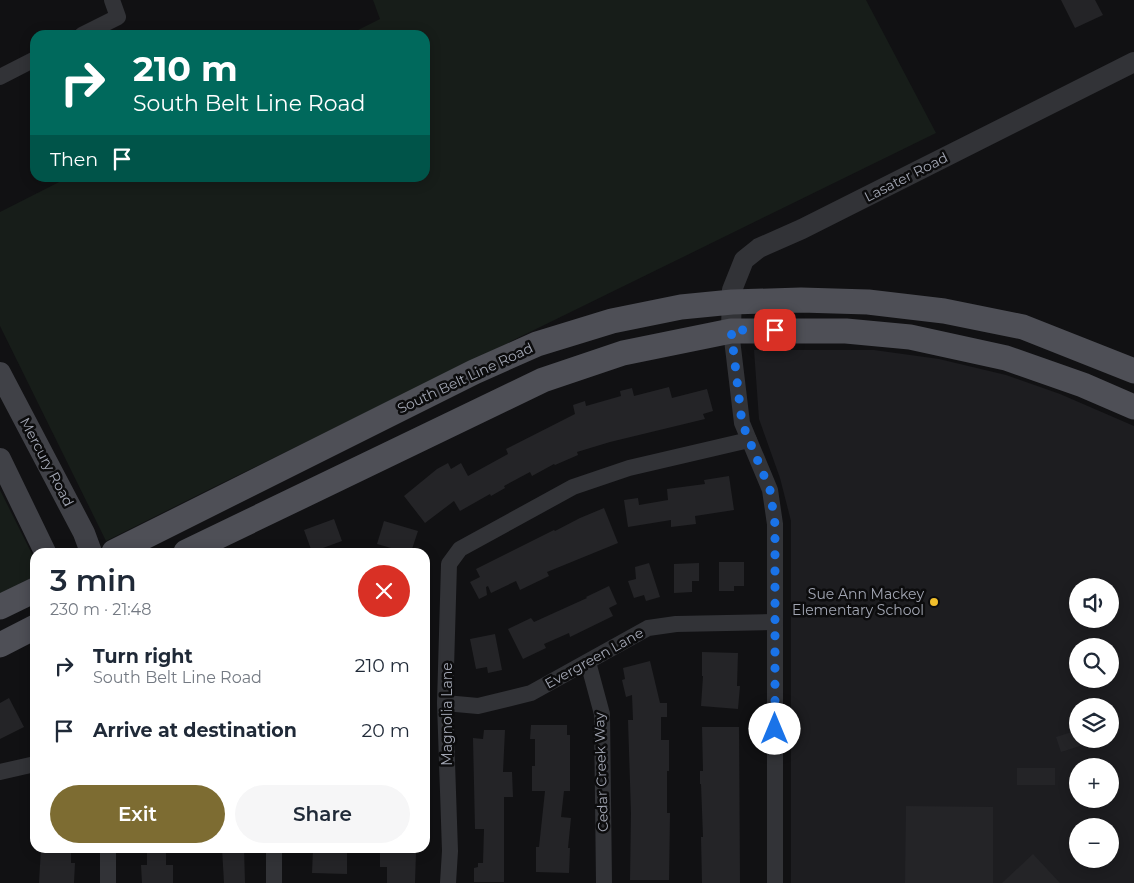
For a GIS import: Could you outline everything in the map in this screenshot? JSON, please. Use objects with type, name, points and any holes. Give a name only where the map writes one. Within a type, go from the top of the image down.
[{"type":"main road","name":"South Belt Line Road","points":[[122,548],[474,372],[537,344],[612,321],[681,307],[732,302],[801,300],[868,302],[944,311],[1023,327],[1134,372]]},
{"type":"main road","points":[[194,548],[543,380],[623,353],[731,330],[846,331],[910,337],[1006,358],[1134,407]]},
{"type":"main road","name":"Mercury Road","points":[[0,373],[84,534],[89,548]]},
{"type":"main road","points":[[0,459],[43,548]]},
{"type":"main road","points":[[0,606],[30,592]]},
{"type":"main road","points":[[0,645],[30,630]]},
{"type":"street","points":[[92,30],[118,17],[112,0]]},
{"type":"street","points":[[0,76],[30,61]]},
{"type":"street","name":"Lasater Road","points":[[731,330],[732,290],[744,260],[759,248],[810,225],[1134,62]]},
{"type":"street","points":[[731,330],[742,423],[770,490],[775,524],[775,883]]},
{"type":"street","name":"Magnolia Lane","points":[[448,883],[450,851],[446,703],[449,564],[460,549],[573,487],[629,468],[749,440]]},
{"type":"street","name":"Evergreen Lane","points":[[446,703],[478,706],[531,694],[648,628],[676,624],[775,622]]},
{"type":"street","name":"Cedar Creek Way","points":[[588,662],[602,714],[604,883]]},
{"type":"street","points":[[0,772],[30,765]]},
{"type":"street","points":[[108,853],[108,883]]},
{"type":"street","points":[[274,853],[274,883]]},
{"type":"shaded area","points":[[373,0],[866,0],[936,133],[106,541],[0,326],[0,212],[59,182],[430,182],[430,30],[358,30],[380,19]]},
{"type":"shaded area","name":"Sue Ann Mackey Elementary School","points":[[754,350],[874,350],[939,359],[1006,375],[1060,394],[1134,426],[1134,883],[791,883],[791,521],[780,478],[759,419]]},
{"type":"shaded area","points":[[0,490],[30,550],[30,579],[0,594]]},
{"type":"building","points":[[1061,0],[1095,0],[1103,15],[1075,28]]},
{"type":"building","points":[[669,387],[672,398],[707,389],[713,411],[703,414],[705,419],[577,452],[578,455],[554,464],[532,476],[530,472],[504,486],[505,488],[491,496],[490,494],[460,511],[454,501],[425,523],[404,496],[437,469],[448,463],[451,469],[461,463],[468,476],[508,454],[506,449],[575,414],[573,405],[585,401],[586,406],[621,396],[620,391],[632,388],[634,396]]},
{"type":"building","points":[[729,476],[734,510],[695,516],[696,524],[671,527],[671,520],[628,527],[624,500],[638,498],[639,505],[668,500],[667,489],[705,484],[704,480]]},
{"type":"building","points":[[604,508],[618,543],[547,572],[549,576],[520,590],[516,581],[491,593],[488,586],[486,587],[487,595],[479,599],[470,582],[480,577],[476,569],[554,530]]},
{"type":"building","points":[[334,519],[342,541],[323,548],[311,548],[304,530]]},
{"type":"building","points":[[384,521],[418,531],[412,548],[391,548],[377,544]]},
{"type":"building","points":[[719,562],[744,562],[744,586],[734,586],[734,591],[719,591]]},
{"type":"building","points":[[649,563],[660,597],[646,601],[644,595],[634,598],[628,581],[636,579],[635,567]]},
{"type":"building","points":[[699,563],[699,581],[692,581],[692,592],[674,593],[674,564]]},
{"type":"building","points":[[609,586],[617,604],[609,608],[613,616],[570,637],[569,633],[544,644],[546,648],[523,659],[508,629],[531,618],[534,622]]},
{"type":"building","points":[[495,634],[502,670],[488,673],[487,667],[476,669],[470,639]]},
{"type":"building","points":[[702,652],[738,653],[737,686],[740,686],[738,709],[701,706]]},
{"type":"building","points":[[650,661],[660,703],[667,703],[667,717],[661,717],[661,740],[669,740],[667,813],[670,813],[669,880],[630,880],[631,813],[628,720],[633,720],[632,695],[626,697],[622,680],[625,679],[623,668]]},
{"type":"building","points":[[9,698],[24,727],[0,739],[0,703]]},
{"type":"building","points":[[531,725],[567,725],[567,735],[570,735],[570,791],[564,791],[561,817],[571,818],[568,848],[570,848],[569,873],[536,872],[536,847],[539,847],[545,791],[532,791],[532,766],[535,766],[535,739],[530,739]]},
{"type":"building","points":[[702,727],[739,727],[740,883],[702,883],[701,837],[703,837],[700,771],[703,771]]},
{"type":"building","points":[[484,730],[505,730],[503,772],[512,772],[513,797],[504,797],[504,882],[474,882],[474,868],[478,867],[478,863],[483,863],[484,829],[475,829],[473,738],[483,739]]},
{"type":"building","points":[[1069,733],[1069,748],[1074,748],[1061,752],[1056,737]]},
{"type":"building","points":[[1017,768],[1055,768],[1055,785],[1017,785]]},
{"type":"building","points":[[906,806],[993,807],[993,883],[905,883]]},
{"type":"building","points":[[41,853],[71,853],[71,863],[75,863],[74,883],[39,883]]},
{"type":"building","points":[[147,853],[166,853],[166,865],[173,865],[173,883],[142,883],[141,865],[147,865]]},
{"type":"building","points":[[222,853],[244,853],[245,883],[224,883]]},
{"type":"building","points":[[313,853],[347,853],[347,874],[312,873]]},
{"type":"building","points":[[380,853],[416,853],[415,883],[387,883],[387,867],[380,867]]},
{"type":"building","points":[[1033,854],[1060,883],[1002,883]]},
{"type":"place","name":"Sue Ann Mackey Elementary School","points":[[934,602]]},
{"type":"route","points":[[775,330],[731,330],[742,423],[770,490],[775,524],[775,729]]}]
